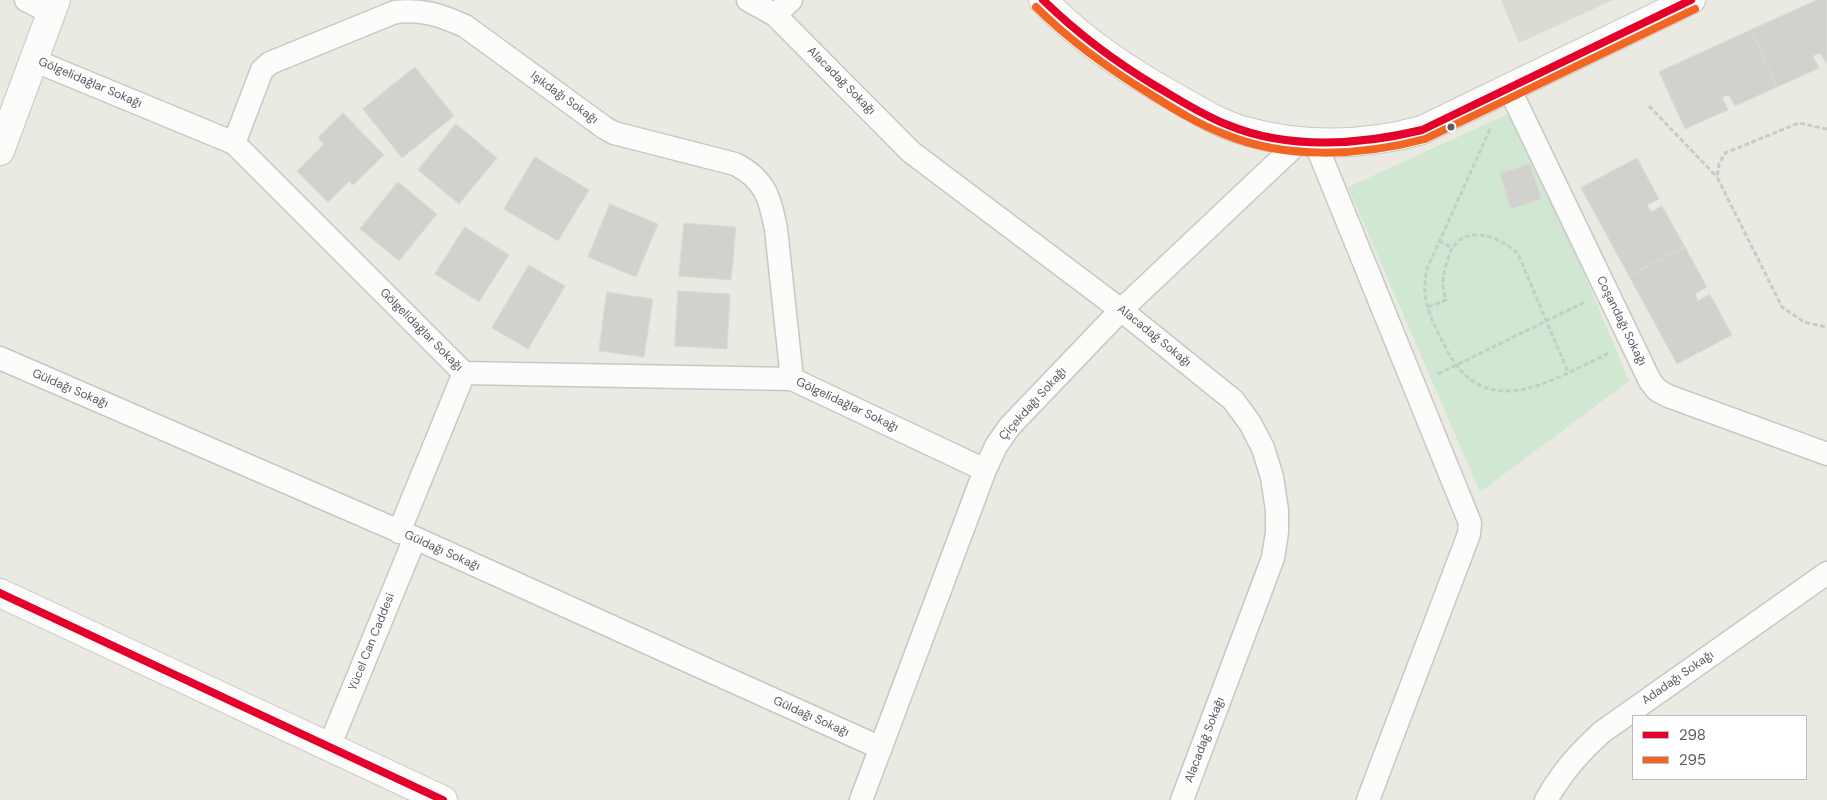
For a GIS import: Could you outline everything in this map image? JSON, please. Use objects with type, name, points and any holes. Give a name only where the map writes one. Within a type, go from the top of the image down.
[{"type":"street","points":[[0,151],[53,6],[26,0]]},
{"type":"street","name":"Alacadağ Sokağı","points":[[748,0],[783,8],[912,152],[1121,310],[1233,400],[1250,424],[1263,448],[1272,477],[1277,510],[1277,532],[1273,558],[1182,800]]},
{"type":"street","points":[[1043,0],[1062,20],[1100,51],[1150,84],[1211,118],[1244,131],[1307,142],[1396,137],[1422,130],[1690,0]]},
{"type":"street","name":"Işıkdağı Sokağı","points":[[234,143],[262,70],[270,64],[395,12],[411,10],[445,17],[465,26],[614,133],[736,164],[749,171],[760,182],[773,212],[792,379]]},
{"type":"street","name":"Gölgelidağlar Sokağı","points":[[33,60],[234,143],[464,373],[792,379],[985,470]]},
{"type":"street","name":"Coşandağı Sokağı","points":[[1509,88],[1650,381],[1657,390],[1668,396],[1827,454]]},
{"type":"street","points":[[1307,142],[1415,386],[1470,523],[1465,543],[1368,800]]},
{"type":"street","name":"Çiçekdağı Sokağı","points":[[861,800],[985,470],[996,446],[1010,426],[1121,310],[1307,142]]},
{"type":"street","name":"Güldağı Sokağı","points":[[0,358],[407,535],[880,748]]},
{"type":"street","name":"Yücel Can Caddesi","points":[[328,747],[407,535],[464,373]]},
{"type":"street","name":"Adadağı Sokağı","points":[[1546,800],[1561,775],[1580,752],[1602,732],[1827,573]]},
{"type":"street","points":[[0,593],[443,800]]},
{"type":"path","points":[[1509,88],[1426,271],[1425,293],[1432,321],[1456,365],[1467,378],[1484,387],[1504,393],[1530,389],[1632,343]]},
{"type":"path","points":[[1649,106],[1717,177],[1782,307],[1804,322],[1827,327]]},
{"type":"path","points":[[1717,177],[1719,164],[1725,153],[1799,123],[1827,129]]},
{"type":"path","points":[[1428,307],[1446,300],[1443,281],[1453,248],[1458,242],[1471,235],[1484,235],[1499,239],[1511,246],[1518,254],[1568,372]]},
{"type":"path","points":[[1439,241],[1453,248]]},
{"type":"path","points":[[1415,386],[1607,291]]},
{"type":"shaded area","points":[[1501,0],[1613,0],[1519,43]]},
{"type":"green space","points":[[1510,113],[1534,154],[1629,381],[1480,492],[1348,187]]},
{"type":"building","points":[[1817,0],[1827,0],[1827,64],[1820,53],[1813,56],[1819,68],[1777,87],[1751,30]]},
{"type":"building","points":[[1751,30],[1777,87],[1735,106],[1729,95],[1722,97],[1728,110],[1685,129],[1659,72]]},
{"type":"building","points":[[415,67],[454,116],[402,158],[363,109]]},
{"type":"building","points":[[343,113],[384,155],[353,185],[349,181],[328,202],[297,171],[324,144],[318,138]]},
{"type":"building","points":[[456,124],[497,158],[459,204],[418,170]]},
{"type":"building","points":[[535,157],[589,190],[558,241],[504,209]]},
{"type":"building","points":[[1637,158],[1659,199],[1647,205],[1651,212],[1662,206],[1685,247],[1629,276],[1581,188]]},
{"type":"building","points":[[1530,164],[1541,199],[1511,209],[1500,174]]},
{"type":"building","points":[[398,182],[437,214],[399,261],[360,229]]},
{"type":"building","points":[[610,204],[658,224],[636,277],[588,257]]},
{"type":"building","points":[[684,223],[736,227],[731,280],[679,276]]},
{"type":"building","points":[[465,227],[509,255],[479,302],[435,274]]},
{"type":"building","points":[[1685,247],[1707,287],[1695,294],[1698,301],[1710,294],[1732,335],[1677,364],[1629,276]]},
{"type":"building","points":[[529,265],[565,286],[528,349],[492,328]]},
{"type":"building","points":[[678,291],[730,294],[727,349],[675,346]]},
{"type":"building","points":[[607,292],[653,299],[644,357],[599,351]]},
{"type":"transit line","name":"298","points":[[1043,0],[1069,24],[1110,56],[1190,106],[1228,125],[1251,133],[1299,142],[1349,142],[1422,130],[1691,0]]},
{"type":"transit line","name":"295","points":[[1036,7],[1076,43],[1105,64],[1168,105],[1205,126],[1248,142],[1273,148],[1324,153],[1375,149],[1425,139],[1695,9]]},
{"type":"transit line","name":"298","points":[[0,593],[443,800]]}]
